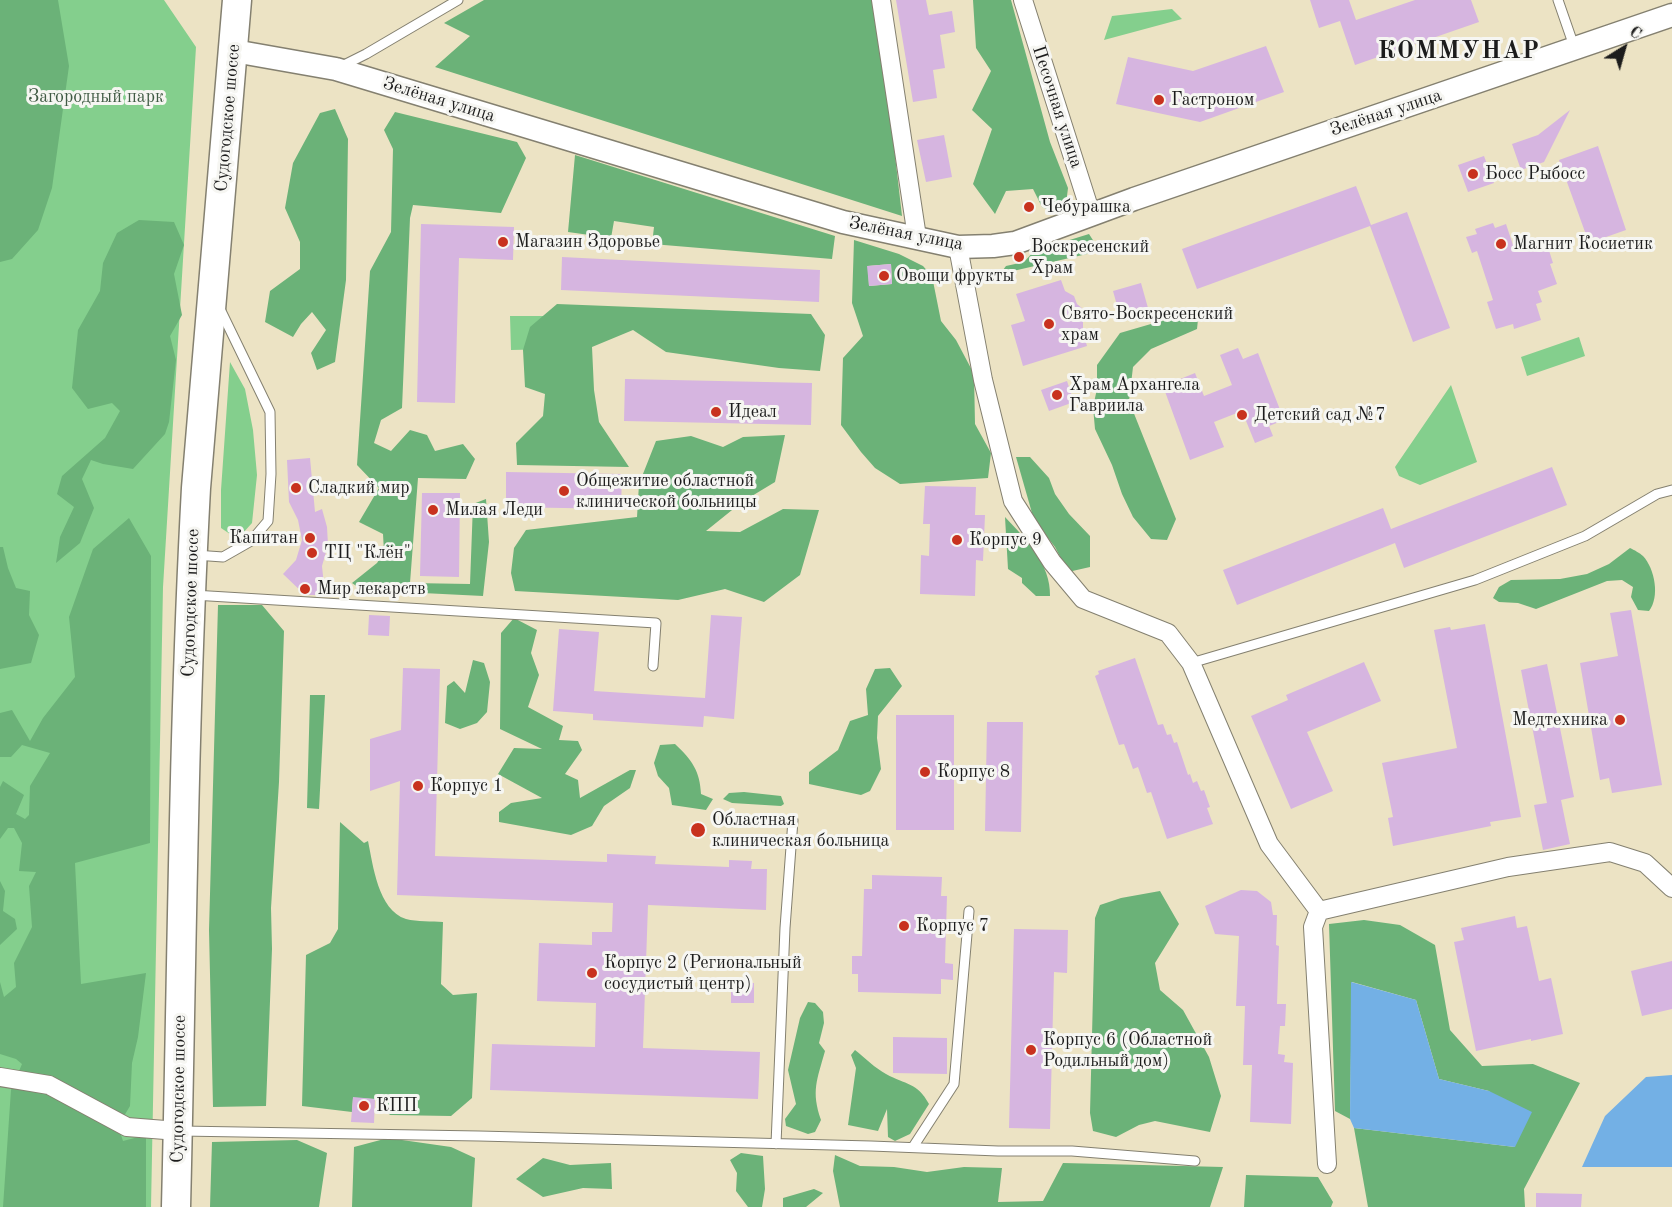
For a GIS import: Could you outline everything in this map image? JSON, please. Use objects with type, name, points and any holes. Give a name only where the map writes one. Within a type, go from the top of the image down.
[{"type":"main road","name":"Судогодское шоссе","points":[[176,1207],[190,594],[196,488],[237,0]]},
{"type":"street","points":[[881,0],[917,237]]},
{"type":"street","name":"Песочная улица","points":[[1023,0],[1091,214]]},
{"type":"street","name":"Зелёная улица","points":[[234,51],[336,69],[843,222],[958,247],[1015,243],[1091,214],[1672,15]]},
{"type":"street","points":[[958,247],[983,380],[1013,501],[1052,562],[1083,598],[1168,633],[1191,663],[1269,844],[1318,911]]},
{"type":"street","points":[[1318,911],[1508,867],[1610,852],[1646,863],[1672,888]]},
{"type":"street","points":[[1318,911],[1313,927],[1327,1164]]},
{"type":"street","points":[[0,1077],[49,1084],[127,1127],[178,1131]]},
{"type":"lane","points":[[336,69],[458,0]]},
{"type":"lane","points":[[1558,0],[1575,49]]},
{"type":"lane","points":[[192,555],[223,557],[251,541],[268,521],[271,474],[270,412],[213,293]]},
{"type":"lane","points":[[1191,663],[1475,580],[1585,536],[1657,494],[1672,490]]},
{"type":"lane","points":[[190,594],[656,623],[653,666]]},
{"type":"lane","points":[[776,1144],[785,928],[793,820]]},
{"type":"lane","points":[[913,1148],[954,1084],[969,911]]},
{"type":"lane","points":[[178,1131],[1072,1151],[1195,1161]]},
{"type":"green space","points":[[0,0],[58,0],[69,66],[52,188],[38,230],[12,259],[0,262]]},
{"type":"green space","name":"Загородный парк","points":[[24,0],[164,0],[196,47],[163,587],[151,1207],[0,1207],[0,22]]},
{"type":"green space","points":[[484,0],[872,0],[886,77],[902,216],[435,67],[470,36],[444,23]]},
{"type":"green space","points":[[973,0],[1011,0],[1050,142],[1068,188],[1066,204],[1054,213],[1042,207],[1033,189],[1006,191],[995,214],[973,184],[992,129],[972,110],[991,71],[976,48]]},
{"type":"green space","points":[[1172,9],[1182,19],[1104,40],[1112,16]]},
{"type":"green space","points":[[335,109],[348,139],[346,280],[335,362],[317,370],[311,353],[326,330],[312,312],[293,337],[265,322],[270,291],[300,269],[300,242],[285,208],[293,163],[320,113]]},
{"type":"green space","points":[[395,112],[517,142],[526,158],[501,213],[413,205],[410,218],[402,408],[381,420],[374,443],[391,451],[410,430],[427,435],[435,451],[463,444],[475,459],[466,479],[418,478],[410,583],[470,584],[473,504],[486,499],[489,542],[483,596],[362,590],[352,583],[377,563],[384,552],[383,534],[359,522],[379,488],[357,465],[370,271],[391,232],[393,149],[384,130]]},
{"type":"green space","points":[[575,155],[835,236],[832,259],[652,244],[654,227],[614,221],[611,238],[568,232]]},
{"type":"green space","points":[[139,220],[174,222],[184,245],[174,274],[182,315],[170,336],[176,360],[169,422],[165,434],[133,469],[91,460],[82,479],[94,508],[80,543],[56,563],[60,537],[74,507],[57,494],[62,476],[105,438],[120,411],[112,403],[88,409],[72,388],[78,330],[100,291],[103,263],[117,233]]},
{"type":"green space","points":[[1089,234],[1100,251],[1000,274],[1006,266],[1024,262],[1034,251]]},
{"type":"green space","points":[[854,240],[899,254],[923,266],[932,276],[941,321],[956,340],[974,374],[975,424],[991,453],[988,478],[900,484],[875,468],[861,452],[841,425],[843,358],[863,336],[852,303]],"holes":[[[891,264],[892,284],[869,286],[868,266]]]},
{"type":"green space","points":[[557,304],[811,314],[825,335],[820,371],[779,368],[666,352],[633,330],[592,347],[594,390],[599,422],[629,467],[517,465],[516,443],[543,416],[545,394],[525,387],[523,350],[530,327]]},
{"type":"green space","points":[[1199,310],[1197,329],[1151,349],[1133,367],[1129,401],[1176,519],[1167,540],[1151,539],[1133,517],[1095,429],[1093,407],[1097,389],[1097,365],[1120,333]]},
{"type":"green space","points":[[510,316],[556,316],[557,349],[511,350]]},
{"type":"green space","points":[[1579,337],[1585,356],[1527,376],[1521,357]]},
{"type":"green space","points":[[230,362],[245,389],[253,430],[257,475],[252,523],[243,533],[230,534],[221,528],[221,490]]},
{"type":"green space","points":[[1451,385],[1477,462],[1420,485],[1399,476],[1395,467]]},
{"type":"green space","points":[[785,435],[775,482],[742,502],[706,531],[740,532],[783,509],[819,510],[800,575],[764,602],[725,589],[678,600],[515,591],[511,573],[514,548],[526,530],[637,517],[639,484],[656,441],[691,436],[723,447],[743,437]]},
{"type":"green space","points":[[1016,457],[1030,457],[1049,478],[1055,494],[1069,514],[1090,536],[1090,567],[1068,572],[1055,547],[1034,520]]},
{"type":"green space","points":[[1005,517],[1029,543],[1042,563],[1049,584],[1050,596],[1036,596],[1022,583],[1022,578],[1008,569]]},
{"type":"green space","points":[[129,518],[151,556],[150,843],[75,863],[81,984],[146,973],[138,1037],[132,1063],[130,1106],[118,1126],[123,1141],[146,1135],[146,1207],[3,1207],[11,1090],[22,1064],[16,1059],[0,1054],[0,982],[4,997],[16,987],[14,963],[32,927],[29,886],[36,872],[19,871],[22,843],[14,828],[8,828],[0,839],[0,787],[3,781],[24,795],[16,814],[25,819],[29,815],[30,786],[50,753],[22,745],[11,757],[0,757],[0,713],[12,710],[30,741],[43,718],[75,677],[69,617],[93,549]]},
{"type":"green space","points":[[0,547],[3,547],[16,588],[30,591],[29,615],[39,635],[31,663],[0,669]]},
{"type":"green space","points":[[1630,548],[1643,556],[1651,568],[1655,591],[1649,611],[1638,610],[1631,597],[1633,587],[1622,580],[1607,581],[1536,609],[1518,603],[1499,602],[1493,598],[1499,587],[1511,580],[1560,579],[1587,574],[1609,564]]},
{"type":"green space","points":[[218,605],[262,605],[284,631],[279,782],[271,908],[272,949],[266,1106],[213,1107],[209,930]]},
{"type":"green space","points":[[514,618],[537,630],[531,653],[539,675],[528,707],[563,726],[559,740],[578,741],[582,750],[565,774],[578,780],[580,798],[630,770],[636,770],[630,788],[604,806],[592,826],[571,835],[499,822],[499,812],[511,803],[542,798],[498,774],[514,748],[542,749],[500,729],[501,633]]},
{"type":"green space","points":[[473,660],[484,663],[490,682],[487,712],[477,723],[460,729],[445,723],[447,686],[454,681],[465,693]]},
{"type":"green space","points":[[890,668],[902,686],[878,716],[877,738],[881,769],[870,791],[861,795],[809,784],[809,772],[838,750],[850,721],[868,715],[866,689],[875,669]]},
{"type":"green space","points":[[310,695],[325,695],[319,809],[307,808]]},
{"type":"green space","points":[[675,744],[694,766],[701,794],[713,799],[706,810],[672,805],[669,788],[658,776],[654,763],[660,745]]},
{"type":"green space","points":[[744,792],[781,796],[784,804],[781,806],[732,803],[723,799],[729,793]]},
{"type":"green space","points":[[340,822],[364,843],[368,841],[378,886],[389,906],[397,914],[410,920],[443,922],[441,984],[453,995],[477,993],[472,1098],[451,1116],[390,1115],[375,1099],[353,1098],[352,1112],[302,1106],[306,955],[330,943],[338,929]]},
{"type":"green space","points":[[0,881],[5,891],[3,911],[15,919],[17,929],[0,945]]},
{"type":"green space","points":[[1160,891],[1179,924],[1155,963],[1160,990],[1183,1010],[1209,1057],[1221,1096],[1210,1132],[1155,1121],[1139,1125],[1116,1137],[1093,1131],[1090,1113],[1095,918],[1100,905],[1121,898]]},
{"type":"green space","points":[[1364,920],[1400,925],[1435,945],[1450,1030],[1482,1066],[1533,1064],[1580,1083],[1524,1189],[1525,1207],[1368,1207],[1354,1128],[1515,1147],[1489,1091],[1439,1079],[1416,1000],[1352,982],[1350,1119],[1335,1111],[1329,924]]},
{"type":"green space","points":[[808,1002],[815,1003],[823,1012],[824,1023],[819,1043],[825,1051],[816,1093],[821,1120],[815,1132],[808,1134],[786,1126],[785,1119],[796,1104],[788,1070],[800,1018]]},
{"type":"green space","points":[[855,1050],[882,1072],[910,1085],[925,1097],[929,1104],[910,1134],[895,1141],[888,1137],[887,1109],[878,1131],[848,1125],[856,1068],[851,1055]]},
{"type":"green space","points":[[388,1138],[451,1147],[475,1158],[472,1207],[352,1207],[354,1147]]},
{"type":"green space","points":[[297,1140],[327,1153],[319,1207],[210,1207],[212,1142]]},
{"type":"green space","points":[[741,1153],[763,1156],[765,1189],[762,1207],[748,1207],[736,1191],[737,1173],[730,1160]]},
{"type":"green space","points":[[835,1155],[860,1166],[894,1167],[927,1172],[964,1167],[1002,1168],[998,1202],[1043,1201],[1063,1163],[1223,1167],[1210,1207],[840,1207],[833,1171]]},
{"type":"green space","points":[[543,1158],[570,1165],[611,1163],[612,1189],[583,1188],[543,1197],[516,1179]]},
{"type":"green space","points":[[1246,1175],[1318,1177],[1333,1202],[1331,1207],[1244,1207]]},
{"type":"green space","points":[[814,1189],[823,1193],[806,1207],[783,1207],[783,1198]]},
{"type":"water","points":[[1351,982],[1416,1000],[1439,1079],[1489,1091],[1532,1112],[1515,1147],[1354,1128],[1350,1119]]},
{"type":"water","points":[[1672,1075],[1672,1167],[1582,1167],[1605,1116],[1646,1077]]},
{"type":"building","points":[[896,0],[926,0],[929,15],[952,11],[955,32],[940,35],[945,68],[933,70],[937,98],[913,102]]},
{"type":"building","points":[[1310,0],[1349,0],[1356,20],[1415,0],[1471,0],[1479,22],[1355,65],[1340,21],[1319,28]]},
{"type":"building","points":[[1266,46],[1284,92],[1200,122],[1116,104],[1128,57],[1193,71]]},
{"type":"building","points":[[1570,110],[1544,162],[1521,170],[1512,144],[1538,135]]},
{"type":"building","points":[[944,135],[952,177],[926,182],[917,140]]},
{"type":"building","points":[[1598,146],[1626,230],[1589,243],[1559,160]]},
{"type":"building","points":[[1484,156],[1494,183],[1468,192],[1458,165]]},
{"type":"building","points":[[1356,186],[1371,225],[1407,212],[1450,328],[1413,342],[1370,226],[1197,289],[1182,249]]},
{"type":"building","points":[[1493,223],[1495,228],[1506,224],[1515,251],[1546,241],[1553,263],[1550,264],[1557,284],[1538,291],[1542,302],[1536,304],[1541,320],[1514,329],[1513,324],[1496,329],[1487,302],[1493,300],[1477,251],[1472,253],[1466,237],[1477,234],[1475,229]]},
{"type":"building","points":[[421,224],[514,227],[513,260],[459,258],[455,403],[417,402]]},
{"type":"building","points":[[562,257],[820,270],[819,302],[561,290]]},
{"type":"building","points":[[891,264],[892,284],[869,286],[867,266]]},
{"type":"building","name":"Свято-Воскресенский храм","points":[[1061,280],[1065,291],[1074,296],[1077,304],[1083,309],[1083,332],[1087,346],[1023,366],[1011,325],[1025,321],[1016,294]]},
{"type":"building","points":[[1141,283],[1148,308],[1120,316],[1113,291]]},
{"type":"building","points":[[1238,348],[1243,359],[1258,353],[1284,420],[1269,426],[1273,436],[1255,443],[1242,411],[1214,422],[1224,447],[1190,460],[1163,386],[1195,373],[1204,396],[1232,385],[1220,355]]},
{"type":"building","points":[[625,379],[812,383],[811,425],[624,421]]},
{"type":"building","name":"Храм Архангела Гавриила","points":[[1067,381],[1074,402],[1049,411],[1041,390]]},
{"type":"building","name":"ТЦ \"Клён\"","points":[[310,458],[315,512],[322,509],[327,527],[328,545],[322,566],[325,595],[305,595],[283,574],[296,560],[302,540],[298,520],[289,502],[287,460]]},
{"type":"building","points":[[1552,467],[1567,505],[1404,568],[1395,543],[1237,605],[1223,570],[1383,508],[1391,529]]},
{"type":"building","name":"Общежитие областной клинической больницы","points":[[506,472],[622,474],[621,509],[506,507]]},
{"type":"building","name":"Корпус 9","points":[[925,486],[976,487],[975,515],[985,515],[983,561],[976,560],[975,596],[920,594],[921,555],[929,556],[930,524],[923,524]]},
{"type":"building","points":[[422,493],[460,493],[459,577],[420,576]]},
{"type":"building","name":"Медтехника","points":[[1631,610],[1662,785],[1612,793],[1609,778],[1600,780],[1580,663],[1618,656],[1610,613]]},
{"type":"building","points":[[369,615],[390,616],[389,636],[368,635]]},
{"type":"building","points":[[711,615],[742,617],[734,719],[704,716],[703,727],[593,720],[593,714],[553,711],[559,629],[599,632],[594,691],[705,698]]},
{"type":"building","points":[[1485,624],[1521,817],[1490,822],[1491,826],[1393,846],[1388,818],[1393,817],[1382,763],[1457,748],[1434,630],[1450,627],[1451,630]]},
{"type":"building","points":[[1135,658],[1158,725],[1163,724],[1167,735],[1171,734],[1174,743],[1177,742],[1188,775],[1190,774],[1193,783],[1197,781],[1201,791],[1204,790],[1210,807],[1207,808],[1213,824],[1167,839],[1151,792],[1147,793],[1138,767],[1133,769],[1124,744],[1119,745],[1095,676],[1099,674],[1098,671]]},
{"type":"building","points":[[1364,662],[1381,701],[1307,732],[1333,791],[1291,809],[1251,716],[1288,700],[1286,695]]},
{"type":"building","points":[[1547,664],[1574,797],[1561,800],[1570,844],[1543,850],[1534,805],[1547,803],[1521,670]]},
{"type":"building","name":"Корпус 2 (Региональный сосудистый центр)","points":[[403,668],[440,669],[435,856],[607,862],[607,854],[656,856],[655,864],[729,867],[729,860],[752,861],[751,869],[767,869],[766,910],[648,905],[643,1048],[760,1052],[758,1099],[490,1090],[492,1044],[595,1047],[596,1003],[537,1001],[539,943],[592,945],[592,932],[612,932],[613,903],[397,895],[400,781],[370,791],[370,739],[401,730]]},
{"type":"building","name":"Корпус 8","points":[[896,715],[954,715],[954,830],[896,830]]},
{"type":"building","points":[[987,722],[1023,722],[1021,832],[985,831]]},
{"type":"building","name":"Корпус 7","points":[[872,875],[942,877],[941,896],[947,896],[945,963],[953,964],[953,980],[941,979],[941,994],[858,992],[858,974],[852,974],[852,956],[862,956],[864,889],[872,889]]},
{"type":"building","points":[[1241,890],[1257,891],[1271,902],[1273,915],[1277,915],[1276,945],[1279,946],[1277,1004],[1286,1004],[1285,1026],[1280,1026],[1278,1054],[1285,1055],[1284,1062],[1293,1063],[1291,1124],[1250,1122],[1252,1065],[1243,1065],[1245,1006],[1236,1006],[1239,936],[1215,934],[1205,906]]},
{"type":"building","points":[[1515,916],[1517,928],[1527,926],[1539,981],[1551,978],[1563,1034],[1476,1051],[1454,942],[1464,940],[1461,928]]},
{"type":"building","name":"Корпус 6 (Областной Родильный дом)","points":[[1014,929],[1068,930],[1067,973],[1054,972],[1050,1129],[1009,1128]]},
{"type":"building","points":[[1672,961],[1672,1009],[1642,1016],[1631,971]]},
{"type":"building","points":[[731,982],[754,983],[754,1003],[731,1003]]},
{"type":"building","points":[[893,1037],[947,1038],[947,1074],[893,1073]]},
{"type":"building","name":"КПП","points":[[353,1097],[375,1099],[374,1123],[351,1122]]},
{"type":"building","points":[[1536,1193],[1582,1194],[1581,1207],[1536,1207]]},
{"type":"place","name":"Гастроном","points":[[1159,100]]},
{"type":"place","name":"Босс Рыбосс","points":[[1473,174]]},
{"type":"place","name":"Чебурашка","points":[[1029,207]]},
{"type":"place","name":"Магазин Здоровье","points":[[503,242]]},
{"type":"place","name":"Магнит Косиетик","points":[[1501,244]]},
{"type":"place","name":"Воскресенский Храм","points":[[1019,257]]},
{"type":"place","name":"Овощи фрукты","points":[[884,276]]},
{"type":"place","name":"Свято-Воскресенский храм","points":[[1049,324]]},
{"type":"place","name":"Храм Архангела Гавриила","points":[[1057,395]]},
{"type":"place","name":"Идеал","points":[[716,412]]},
{"type":"place","name":"Детский сад №7","points":[[1242,415]]},
{"type":"place","name":"Сладкий мир","points":[[296,488]]},
{"type":"place","name":"Общежитие областной клинической больницы","points":[[564,491]]},
{"type":"place","name":"Милая Леди","points":[[433,510]]},
{"type":"place","name":"Капитан","points":[[310,538]]},
{"type":"place","name":"Корпус 9","points":[[957,540]]},
{"type":"place","name":"ТЦ \"Клён\"","points":[[312,553]]},
{"type":"place","name":"Мир лекарств","points":[[305,589]]},
{"type":"place","name":"Медтехника","points":[[1620,720]]},
{"type":"place","name":"Корпус 8","points":[[925,772]]},
{"type":"place","name":"Корпус 1","points":[[418,786]]},
{"type":"place","name":"Областная клиническая больница","points":[[698,830]]},
{"type":"place","name":"Корпус 7","points":[[904,926]]},
{"type":"place","name":"Корпус 2 (Региональный сосудистый центр)","points":[[592,973]]},
{"type":"place","name":"Корпус 6 (Областной Родильный дом)","points":[[1031,1050]]},
{"type":"place","name":"КПП","points":[[364,1106]]},
{"type":"district","name":"КОММУНАР","points":[[1459,52]]}]
